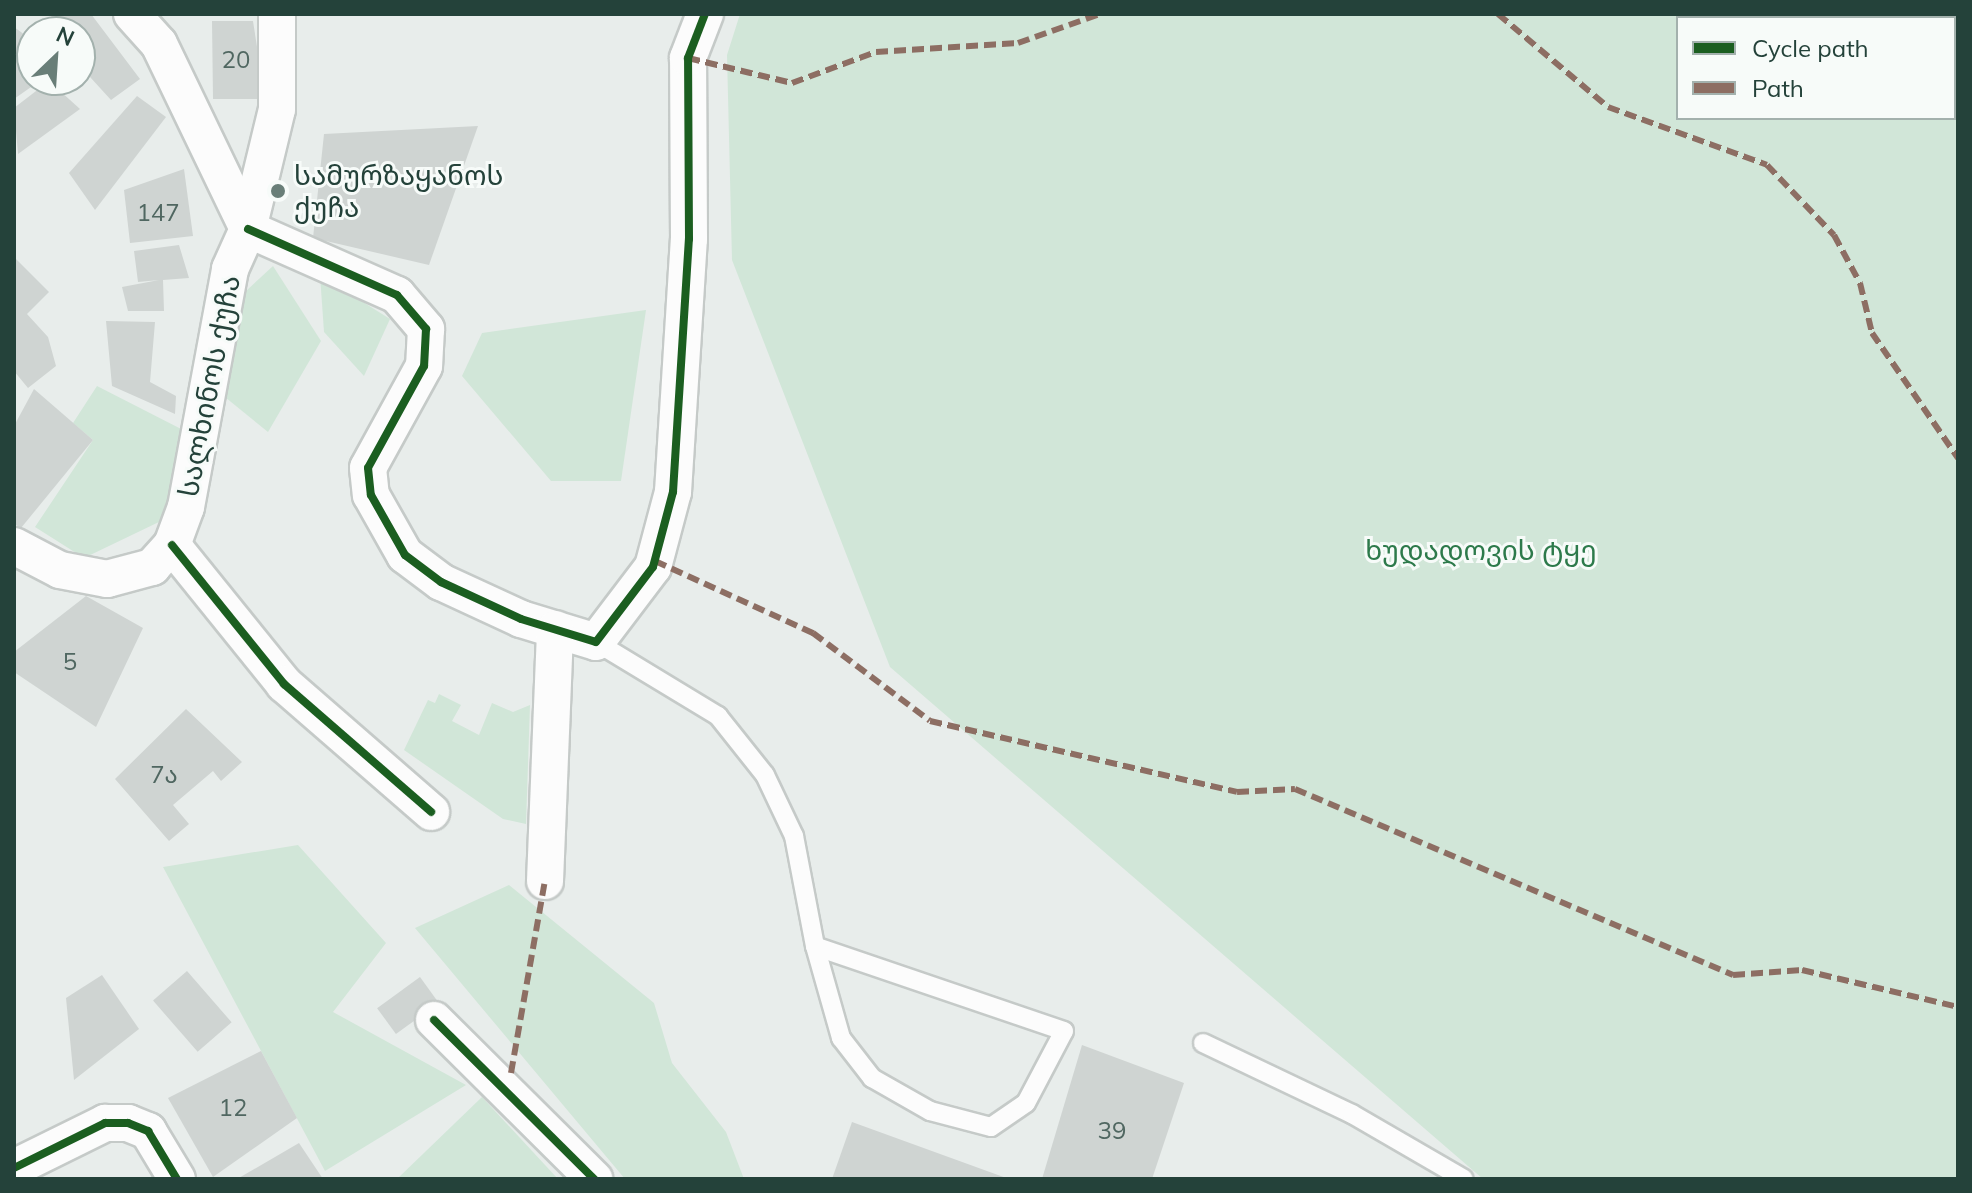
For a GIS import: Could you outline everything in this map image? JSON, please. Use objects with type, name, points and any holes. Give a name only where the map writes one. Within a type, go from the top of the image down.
[{"type":"street","points":[[132,14],[165,56],[248,229],[353,271],[416,313],[426,329],[424,366],[368,468],[386,530],[441,582],[555,629],[596,642],[653,567],[673,492],[689,239],[688,58],[705,14]]},
{"type":"street","points":[[248,229],[277,109],[277,14]]},
{"type":"street","name":"სალხინოს ქუჩა","points":[[172,545],[186,507],[230,269],[248,229]]},
{"type":"street","points":[[14,546],[60,570],[107,579],[152,567],[172,545],[274,673],[431,812]]},
{"type":"street","points":[[545,881],[555,629]]},
{"type":"street","points":[[434,1020],[594,1179]]},
{"type":"street","points":[[14,1168],[105,1123],[128,1123],[148,1131],[177,1179]]},
{"type":"lane","points":[[596,642],[718,716],[765,775],[794,836],[815,946],[841,1038],[872,1078],[930,1111],[991,1127],[1010,1120],[1064,1031],[815,946]]},
{"type":"lane","points":[[1203,1043],[1352,1114],[1464,1179]]},
{"type":"green space","name":"ხუდადოვის ტყე","points":[[740,14],[1958,14],[1958,1179],[1483,1179],[890,667],[732,260],[727,55]]},
{"type":"green space","points":[[273,266],[321,341],[268,432],[220,393],[232,304]]},
{"type":"green space","points":[[320,275],[390,319],[364,376],[324,332]]},
{"type":"green space","points":[[646,310],[621,481],[551,481],[462,376],[482,333]]},
{"type":"green space","points":[[97,386],[187,432],[161,521],[84,558],[35,527],[93,440],[73,423]]},
{"type":"green space","points":[[439,694],[461,705],[452,721],[479,735],[492,703],[513,712],[530,705],[526,824],[503,819],[404,750],[428,700],[435,703]]},
{"type":"green space","points":[[298,845],[386,943],[333,1012],[466,1085],[325,1171],[163,867]]},
{"type":"green space","points":[[509,885],[654,1003],[672,1063],[726,1132],[744,1179],[625,1179],[415,928]]},
{"type":"green space","points":[[482,1097],[558,1179],[397,1179]]},
{"type":"building","points":[[91,14],[93,16],[52,16]]},
{"type":"building","points":[[96,21],[140,79],[111,100],[96,84]]},
{"type":"building","points":[[212,21],[253,21],[265,99],[213,99]]},
{"type":"building","points":[[14,27],[18,96],[14,99]]},
{"type":"building","points":[[30,96],[66,96],[80,109],[18,154],[14,108]]},
{"type":"building","points":[[137,96],[166,117],[95,210],[69,173]]},
{"type":"building","points":[[478,126],[429,265],[313,238],[324,134]]},
{"type":"building","points":[[184,169],[193,236],[130,243],[124,190]]},
{"type":"building","points":[[179,245],[189,278],[163,280],[164,311],[128,311],[122,287],[159,280],[138,282],[134,251]]},
{"type":"building","points":[[14,257],[49,292],[27,314],[48,337],[56,366],[28,388],[14,371]]},
{"type":"building","points":[[106,321],[155,322],[150,382],[176,396],[175,414],[112,386]]},
{"type":"building","points":[[34,389],[93,440],[21,528],[14,524],[14,426]]},
{"type":"building","points":[[86,596],[143,628],[96,727],[14,672],[14,652]]},
{"type":"building","points":[[186,709],[242,762],[221,781],[213,771],[173,805],[189,824],[169,841],[115,779]]},
{"type":"building","points":[[187,971],[232,1022],[198,1052],[153,1001]]},
{"type":"building","points":[[102,975],[139,1029],[74,1080],[66,998]]},
{"type":"building","points":[[420,977],[439,1003],[396,1034],[377,1008]]},
{"type":"building","points":[[1082,1045],[1184,1083],[1152,1179],[1042,1179]]},
{"type":"building","points":[[261,1051],[297,1118],[213,1177],[168,1098]]},
{"type":"building","points":[[852,1122],[1009,1179],[832,1179]]},
{"type":"building","points":[[299,1143],[323,1179],[237,1179]]},
{"type":"marked path","points":[[688,58],[792,83],[876,52],[1018,43],[1100,14]]},
{"type":"marked path","points":[[1498,14],[1608,107],[1767,165],[1834,235],[1860,283],[1872,333],[1958,458]]},
{"type":"marked path","points":[[655,561],[813,633],[930,721],[1237,792],[1295,789],[1733,975],[1802,970],[1958,1007]]},
{"type":"marked path","points":[[511,1073],[545,881]]},
{"type":"cycle path","points":[[248,229],[397,295],[426,329],[424,366],[368,468],[371,495],[405,555],[441,582],[521,619],[596,642],[653,567],[673,492],[689,239],[688,58],[705,14]]},
{"type":"cycle path","points":[[172,545],[284,684],[431,812]]},
{"type":"cycle path","points":[[434,1020],[594,1179]]},
{"type":"cycle path","points":[[14,1168],[105,1123],[128,1123],[148,1131],[177,1179]]},
{"type":"place","name":"სამურზაყანოს ქუჩა","points":[[278,191]]}]
